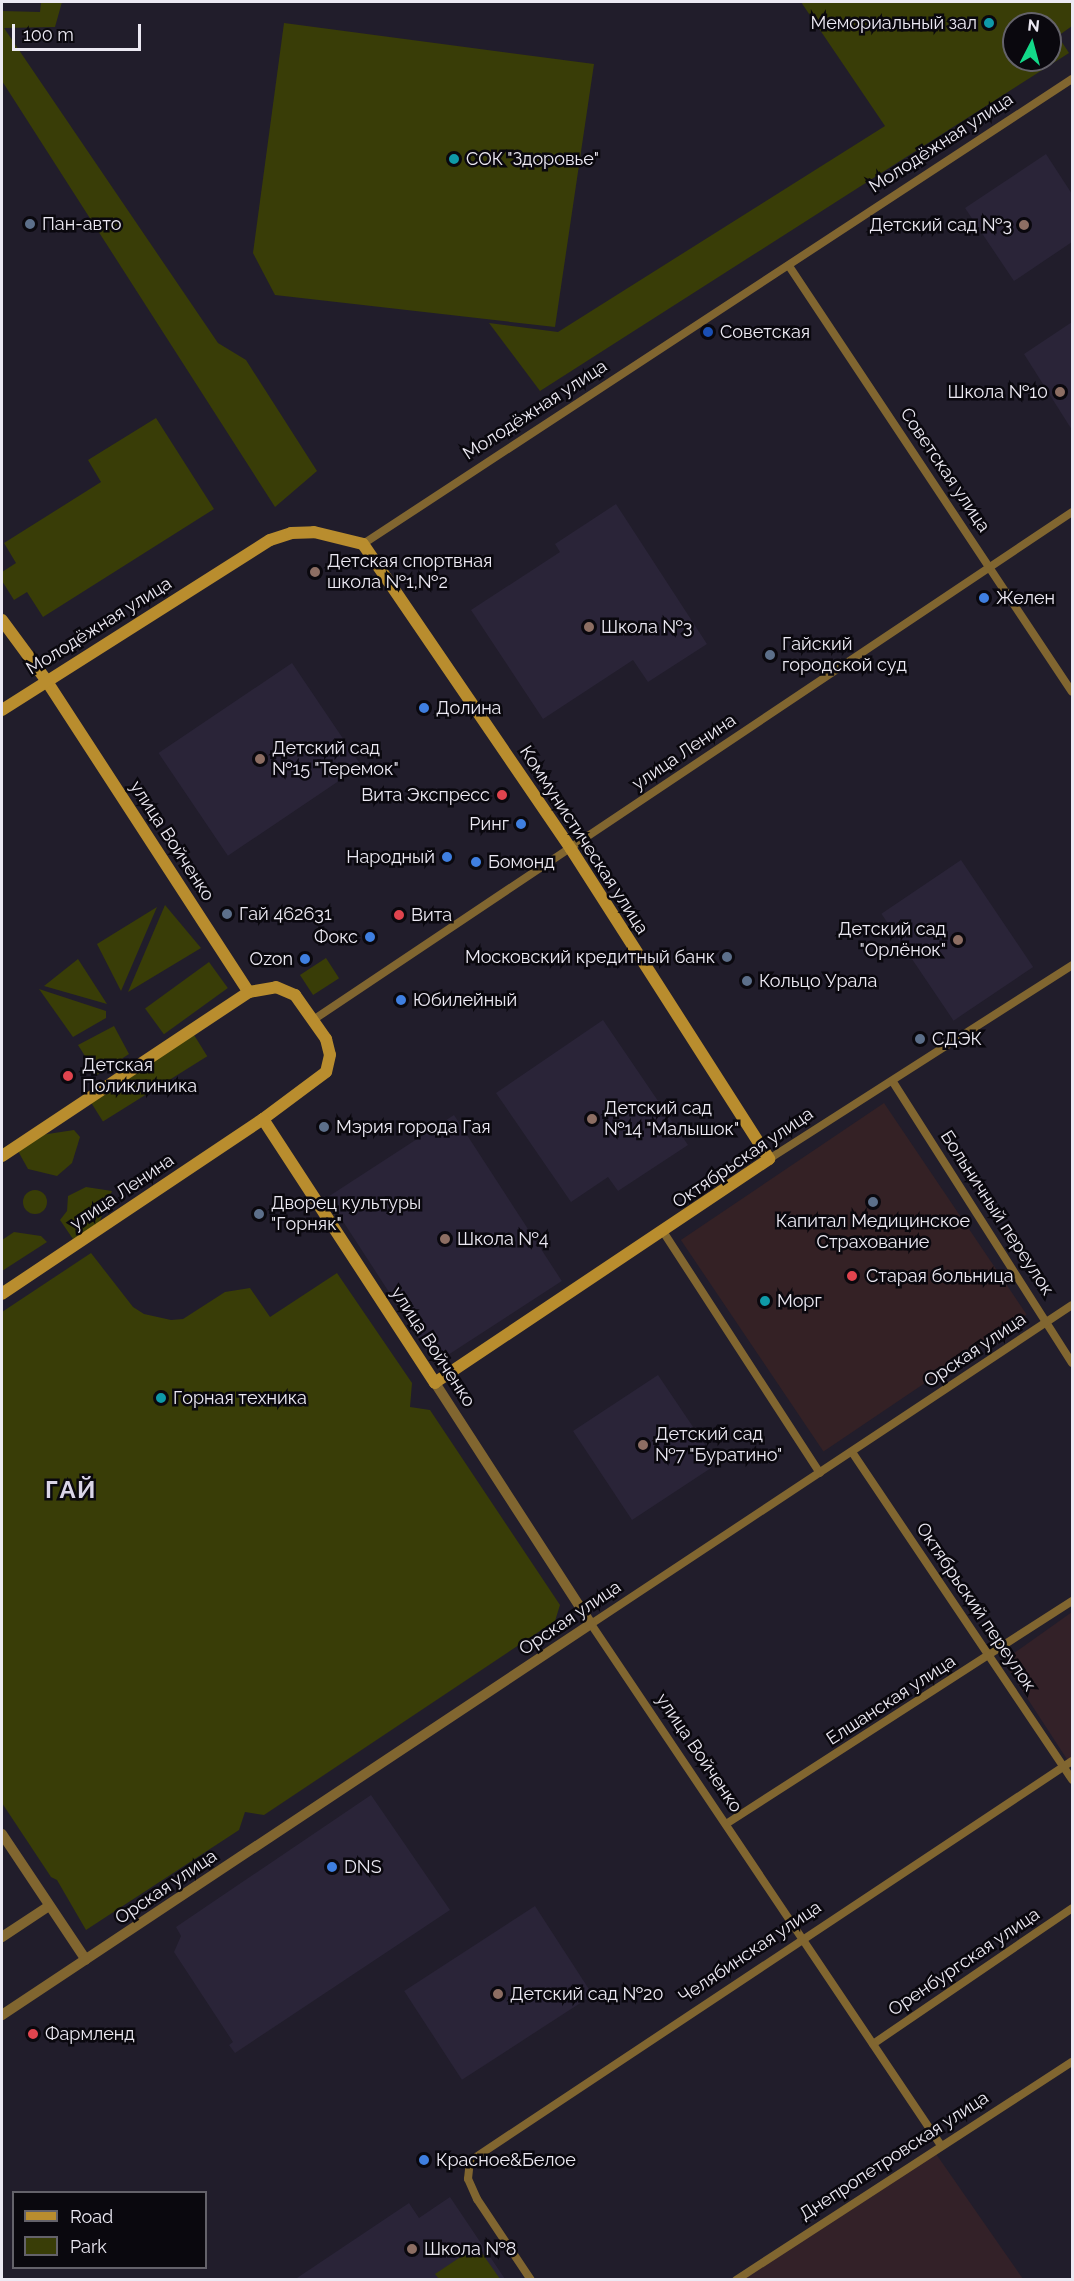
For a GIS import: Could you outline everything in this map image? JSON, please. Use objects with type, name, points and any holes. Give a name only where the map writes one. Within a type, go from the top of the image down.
[{"type":"main road","name":"Молодёжная улица","points":[[2,710],[45,680],[270,540],[291,533],[314,532],[363,544]]},
{"type":"main road","name":"Коммунистическая улица","points":[[363,544],[571,849],[769,1159]]},
{"type":"main road","name":"улица Войченко","points":[[2,620],[45,680],[249,992]]},
{"type":"main road","points":[[2,1156],[249,992],[265,987],[287,990],[314,1020],[329,1049],[326,1072],[263,1119]]},
{"type":"main road","name":"улица Войченко","points":[[263,1119],[435,1383]]},
{"type":"main road","name":"улица Ленина","points":[[2,1294],[263,1119]]},
{"type":"main road","name":"Октябрьская улица","points":[[435,1383],[664,1233],[769,1159]]},
{"type":"street","name":"Молодёжная улица","points":[[363,544],[1072,79]]},
{"type":"street","name":"Советская улица","points":[[789,266],[1072,692]]},
{"type":"street","name":"улица Ленина","points":[[314,1020],[1072,512]]},
{"type":"street","name":"Октябрьская улица","points":[[769,1159],[893,1082],[1072,964]]},
{"type":"street","name":"Больничный переулок","points":[[893,1082],[1072,1363]]},
{"type":"street","points":[[664,1233],[820,1473]]},
{"type":"street","name":"Орская улица","points":[[2,2015],[1072,1305]]},
{"type":"street","name":"улица Войченко","points":[[435,1383],[591,1624],[940,2144]]},
{"type":"street","name":"Октябрьский переулок","points":[[852,1452],[1072,1780]]},
{"type":"street","name":"Елшанская улица","points":[[726,1824],[989,1657],[1072,1601]]},
{"type":"street","name":"Челябинская улица","points":[[531,2280],[470,2186],[470,2161],[800,1938],[1062,1765],[1072,1761]]},
{"type":"street","points":[[2,1834],[86,1960]]},
{"type":"street","points":[[2,1937],[49,1906]]},
{"type":"street","name":"Оренбургская улица","points":[[873,2044],[1072,1908]]},
{"type":"street","name":"Днепропетровская улица","points":[[736,2280],[940,2144],[1072,2062]]},
{"type":"shaded area","name":"Детский сад №3","points":[[1046,154],[1072,194],[1072,242],[1014,281],[965,208]]},
{"type":"shaded area","name":"Школа №10","points":[[1072,322],[1072,430],[1024,354]]},
{"type":"shaded area","name":"Школа №3","points":[[616,504],[707,644],[648,682],[633,660],[543,719],[471,610],[560,552],[555,544]]},
{"type":"shaded area","name":"Детский сад №15 \"Теремок\"","points":[[292,663],[361,766],[228,856],[159,753]]},
{"type":"shaded area","name":"Детский сад \"Орлёнок\"","points":[[961,860],[1033,967],[954,1021],[881,914]]},
{"type":"shaded area","name":"Детский сад №14 \"Малышок\"","points":[[603,1020],[688,1145],[618,1191],[608,1177],[571,1202],[496,1093]]},
{"type":"shaded area","name":"Старая больница","points":[[884,1103],[1027,1314],[823,1451],[681,1240]]},
{"type":"shaded area","name":"Школа №4","points":[[454,1115],[562,1281],[435,1363],[327,1197]]},
{"type":"shaded area","name":"Детский сад №7 \"Буратино\"","points":[[658,1375],[714,1458],[711,1468],[632,1520],[573,1431]]},
{"type":"shaded area","points":[[1072,1612],[1072,1767],[1003,1661]]},
{"type":"shaded area","points":[[371,1795],[450,1910],[235,2053],[229,2045],[233,2042],[174,1952],[181,1936],[176,1927]]},
{"type":"shaded area","name":"Детский сад №20","points":[[535,1906],[593,1995],[462,2080],[404,1991]]},
{"type":"shaded area","points":[[934,2151],[1023,2279],[741,2280]]},
{"type":"shaded area","name":"Школа №8","points":[[450,2197],[505,2279],[294,2280],[409,2203],[419,2218]]},
{"type":"green space","points":[[41,2],[62,2],[55,27],[4,28],[218,343],[246,360],[317,471],[275,507],[2,81],[2,11],[40,12]]},
{"type":"green space","points":[[801,2],[1072,2],[1072,26],[1062,33],[1062,12],[1002,12],[1002,72],[1039,72],[540,391],[489,323],[558,332],[885,126]]},
{"type":"green space","points":[[284,23],[594,64],[555,327],[275,295],[253,253]]},
{"type":"green space","points":[[1062,42],[1069,53],[1062,57]]},
{"type":"green space","points":[[156,418],[214,509],[43,617],[27,592],[14,600],[2,581],[2,572],[16,563],[4,543],[101,482],[88,460]]},
{"type":"green space","points":[[165,905],[201,948],[128,992]]},
{"type":"green space","points":[[157,907],[121,991],[97,944]]},
{"type":"green space","points":[[326,958],[339,978],[313,995],[300,975]]},
{"type":"green space","points":[[78,959],[107,1004],[44,986]]},
{"type":"green space","points":[[209,962],[228,988],[164,1034],[145,1008]]},
{"type":"green space","points":[[39,989],[106,1011],[106,1018],[73,1037]]},
{"type":"green space","points":[[114,1026],[129,1054],[97,1075],[78,1045]]},
{"type":"green space","points":[[194,1035],[207,1056],[103,1121],[90,1100]]},
{"type":"green space","points":[[74,1130],[80,1137],[72,1163],[57,1176],[28,1169],[18,1151],[41,1135]]},
{"type":"green space","points":[[86,1187],[112,1191],[99,1223],[73,1239],[60,1220],[67,1211],[68,1196]]},
{"type":"green space","points":[[35,1190],[44,1193],[47,1202],[44,1211],[35,1214],[26,1211],[23,1202],[26,1193]]},
{"type":"green space","points":[[14,1232],[41,1236],[47,1242],[2,1271],[2,1240]]},
{"type":"green space","points":[[91,1253],[133,1307],[144,1314],[171,1320],[183,1319],[225,1292],[250,1288],[270,1317],[337,1273],[412,1383],[410,1407],[430,1410],[560,1605],[555,1621],[264,1815],[245,1812],[239,1830],[86,1930],[57,1880],[51,1877],[2,1803],[2,1312]]},
{"type":"green space","points":[[477,2246],[500,2279],[439,2279],[435,2274]]},
{"type":"place","name":"Мемориальный зал","points":[[989,23]]},
{"type":"place","name":"СОК \"Здоровье\"","points":[[454,159]]},
{"type":"place","name":"Пан-авто","points":[[30,224]]},
{"type":"place","name":"Детский сад №3","points":[[1024,225]]},
{"type":"place","name":"Советская","points":[[708,332]]},
{"type":"place","name":"Школа №10","points":[[1060,392]]},
{"type":"place","name":"Детская спортвная школа №1,№2","points":[[315,572]]},
{"type":"place","name":"Желен","points":[[984,598]]},
{"type":"place","name":"Школа №3","points":[[589,627]]},
{"type":"place","name":"Гайский городской суд","points":[[770,655]]},
{"type":"place","name":"Долина","points":[[424,708]]},
{"type":"place","name":"Детский сад №15 \"Теремок\"","points":[[260,759]]},
{"type":"place","name":"Вита Экспресс","points":[[502,795]]},
{"type":"place","name":"Ринг","points":[[521,824]]},
{"type":"place","name":"Народный","points":[[447,857]]},
{"type":"place","name":"Бомонд","points":[[476,862]]},
{"type":"place","name":"Гай 462631","points":[[227,914]]},
{"type":"place","name":"Вита","points":[[399,915]]},
{"type":"place","name":"Фокс","points":[[370,937]]},
{"type":"place","name":"Детский сад \"Орлёнок\"","points":[[958,940]]},
{"type":"place","name":"Московский кредитный банк","points":[[727,957]]},
{"type":"place","name":"Ozon","points":[[305,959]]},
{"type":"place","name":"Кольцо Урала","points":[[747,981]]},
{"type":"place","name":"Юбилейный","points":[[401,1000]]},
{"type":"place","name":"СДЭК","points":[[920,1039]]},
{"type":"place","name":"Детская Поликлиника","points":[[68,1076]]},
{"type":"place","name":"Детский сад №14 \"Малышок\"","points":[[592,1119]]},
{"type":"place","name":"Мэрия города Гая","points":[[324,1127]]},
{"type":"place","name":"Капитал Медицинское Страхование","points":[[873,1202]]},
{"type":"place","name":"Дворец культуры \"Горняк\"","points":[[259,1214]]},
{"type":"place","name":"Школа №4","points":[[445,1239]]},
{"type":"place","name":"Старая больница","points":[[852,1276]]},
{"type":"place","name":"Морг","points":[[765,1301]]},
{"type":"place","name":"Горная техника","points":[[161,1398]]},
{"type":"place","name":"Детский сад №7 \"Буратино\"","points":[[643,1445]]},
{"type":"place","name":"DNS","points":[[332,1867]]},
{"type":"place","name":"Детский сад №20","points":[[498,1994]]},
{"type":"place","name":"Фармленд","points":[[33,2034]]},
{"type":"place","name":"Красное&Белое","points":[[424,2160]]},
{"type":"place","name":"Школа №8","points":[[412,2249]]},
{"type":"district","name":"ГАЙ","points":[[71,1490]]}]
